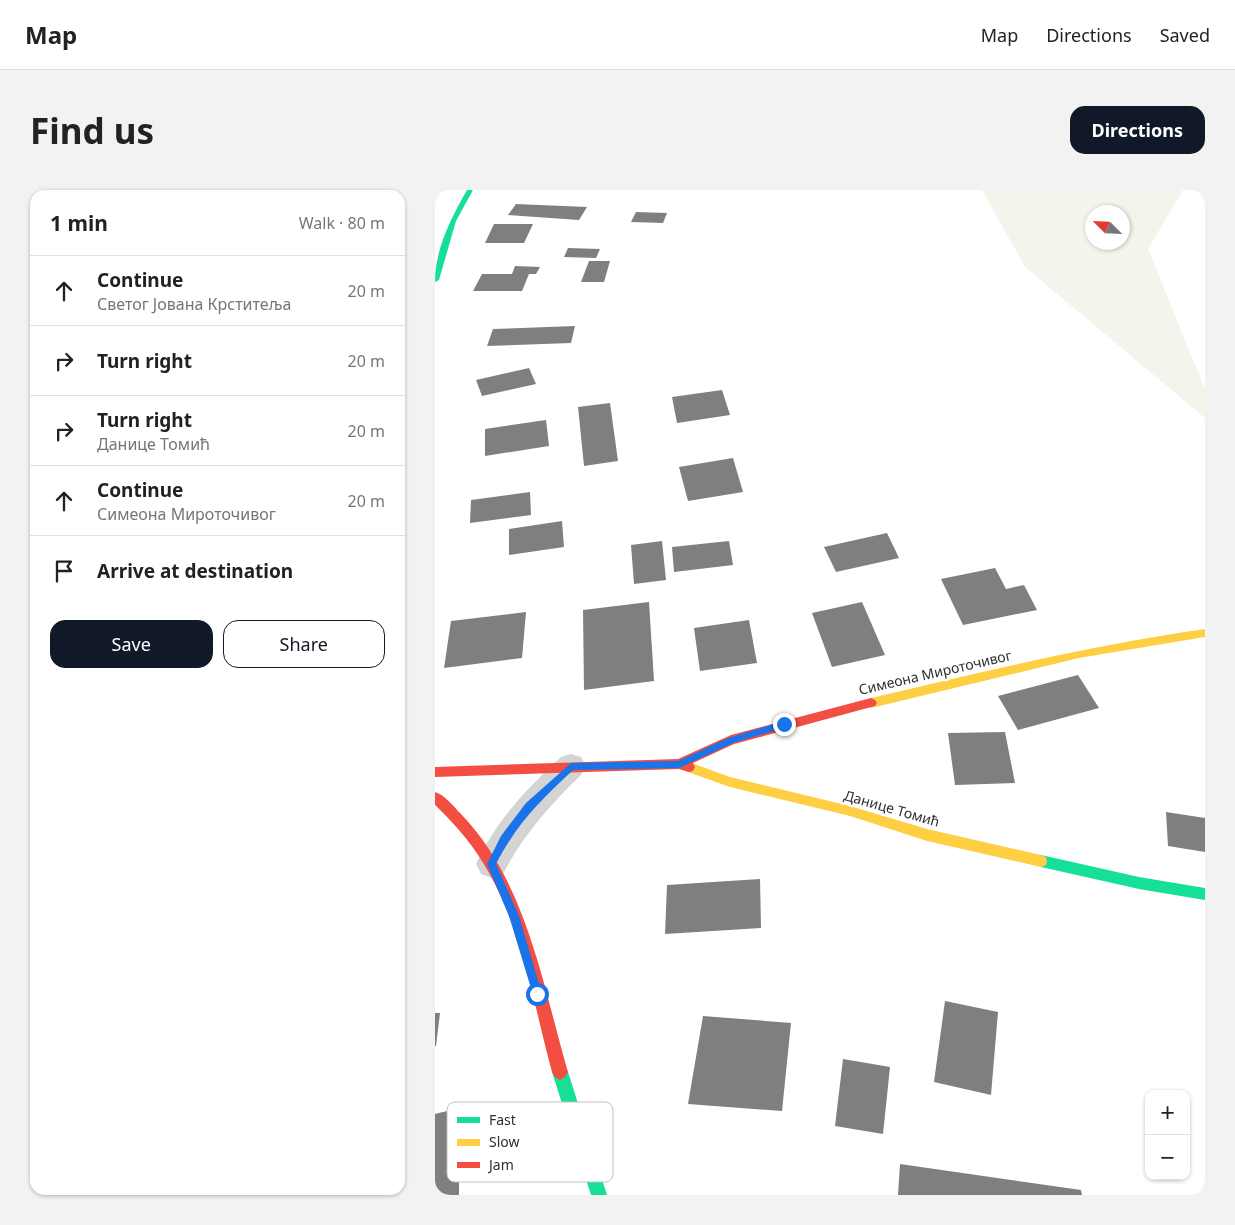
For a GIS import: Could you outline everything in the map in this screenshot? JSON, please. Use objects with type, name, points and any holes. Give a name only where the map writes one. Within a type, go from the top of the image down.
[{"type":"street","points":[[435,280],[453,221],[469,190]]},
{"type":"street","name":"Симеона Мироточивог","points":[[679,764],[731,740],[828,713],[1017,668],[1149,640],[1205,633]]},
{"type":"street","name":"Данице Томић","points":[[435,772],[571,766],[679,764],[730,782],[850,811],[927,835],[1139,883],[1205,894]]},
{"type":"street","points":[[492,864],[504,839],[529,805],[571,766]]},
{"type":"street","points":[[435,797],[471,831],[492,864],[514,916],[569,1102]]},
{"type":"street","points":[[595,1182],[599,1195]]},
{"type":"shaded area","points":[[982,190],[1183,190],[1148,249],[1205,389],[1205,418],[1025,267]]},
{"type":"building","points":[[516,204],[587,207],[579,220],[508,215]]},
{"type":"building","points":[[636,212],[667,213],[663,223],[631,222]]},
{"type":"building","points":[[494,224],[533,224],[524,243],[485,243]]},
{"type":"building","points":[[568,248],[600,249],[596,258],[564,257]]},
{"type":"building","points":[[589,261],[610,261],[604,282],[581,282]]},
{"type":"building","points":[[515,266],[540,267],[536,274],[529,274],[522,291],[473,291],[482,274],[512,274]]},
{"type":"building","points":[[575,326],[571,343],[487,346],[493,329]]},
{"type":"building","points":[[529,368],[536,384],[482,396],[476,380]]},
{"type":"building","points":[[722,390],[730,415],[677,423],[672,397]]},
{"type":"building","points":[[610,403],[618,461],[584,466],[578,407]]},
{"type":"building","points":[[546,420],[549,446],[485,456],[485,429]]},
{"type":"building","points":[[733,458],[743,492],[688,501],[679,467]]},
{"type":"building","points":[[530,492],[531,515],[470,523],[471,500]]},
{"type":"building","points":[[562,521],[564,547],[509,555],[509,529]]},
{"type":"building","points":[[887,533],[899,558],[836,572],[824,547]]},
{"type":"building","points":[[662,541],[666,580],[634,584],[631,545]]},
{"type":"building","points":[[729,541],[733,565],[674,572],[672,547]]},
{"type":"building","points":[[995,568],[1006,589],[1024,585],[1037,610],[963,625],[941,579]]},
{"type":"building","points":[[649,602],[654,681],[584,690],[583,610]]},
{"type":"building","points":[[862,602],[885,655],[832,667],[812,613]]},
{"type":"building","points":[[526,612],[522,658],[444,668],[451,621]]},
{"type":"building","points":[[749,620],[757,663],[700,671],[694,628]]},
{"type":"building","points":[[1078,675],[1099,708],[1018,730],[998,696]]},
{"type":"building","points":[[1005,732],[1015,783],[955,785],[948,733]]},
{"type":"building","points":[[1166,812],[1205,818],[1205,852],[1168,846]]},
{"type":"building","points":[[760,879],[761,928],[665,934],[667,885]]},
{"type":"building","points":[[945,1001],[998,1012],[991,1095],[934,1082]]},
{"type":"building","points":[[435,1013],[440,1013],[436,1046],[435,1046]]},
{"type":"building","points":[[703,1016],[791,1023],[782,1111],[688,1104]]},
{"type":"building","points":[[843,1059],[890,1067],[883,1134],[835,1126]]},
{"type":"building","points":[[447,1111],[447,1182],[459,1182],[459,1195],[435,1195],[435,1114]]},
{"type":"building","points":[[900,1164],[1081,1190],[1082,1195],[898,1195]]},
{"type":"traffic: fast","points":[[435,280],[453,221],[470,190]]},
{"type":"traffic: fast","points":[[1041,861],[1139,883],[1205,894]]},
{"type":"traffic: fast","points":[[560,1072],[570,1102]]},
{"type":"traffic: fast","points":[[595,1182],[599,1195]]},
{"type":"traffic: slow","points":[[871,703],[1079,654],[1205,633]]},
{"type":"traffic: slow","points":[[689,767],[730,782],[850,811],[927,835],[1041,861]]},
{"type":"traffic: jam","points":[[679,764],[731,740],[871,703]]},
{"type":"traffic: jam","points":[[435,772],[679,764],[689,767]]},
{"type":"traffic: jam","points":[[435,797],[479,845],[508,896],[528,954],[560,1072]]},
{"type":"route","points":[[537,994],[514,916],[492,864],[504,839],[529,805],[571,766],[679,764],[731,740],[784,724]]}]
